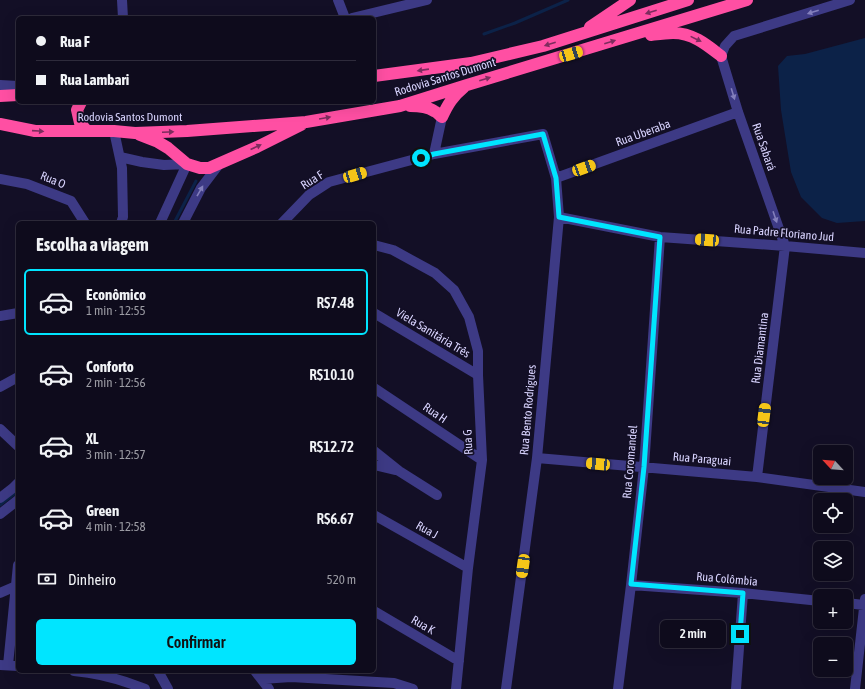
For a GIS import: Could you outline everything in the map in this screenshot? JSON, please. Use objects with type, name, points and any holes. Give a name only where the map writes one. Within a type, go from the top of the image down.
[{"type":"highway","points":[[577,36],[630,0]]},
{"type":"highway","name":"Rodovia Santos Dumont","points":[[376,76],[471,63],[542,46],[688,0]]},
{"type":"highway","name":"Rodovia Santos Dumont","points":[[0,124],[35,131],[114,131],[135,133],[187,131],[306,122],[355,108],[400,106],[747,0]]},
{"type":"highway","points":[[630,36],[675,33],[691,36],[704,43],[721,56]]},
{"type":"highway","points":[[400,106],[423,107],[434,111],[442,117],[456,94],[467,85]]},
{"type":"highway","points":[[0,96],[16,95]]},
{"type":"highway","points":[[80,104],[77,110],[80,123],[87,132]]},
{"type":"highway","points":[[135,133],[158,142],[168,148],[187,164],[200,168],[209,168],[306,122]]},
{"type":"street","points":[[122,0],[123,16]]},
{"type":"street","points":[[338,0],[344,16]]},
{"type":"street","points":[[360,16],[427,0]]},
{"type":"street","points":[[721,56],[725,46],[734,36],[850,0]]},
{"type":"street","name":"Rua Sabará","points":[[721,56],[738,112],[785,246]]},
{"type":"street","points":[[0,86],[16,86]]},
{"type":"street","name":"Rua Uberaba","points":[[556,178],[738,112]]},
{"type":"street","points":[[434,154],[442,117]]},
{"type":"street","points":[[114,131],[122,168],[123,217],[122,221]]},
{"type":"street","name":"Rua Bento Rodrigues","points":[[506,689],[537,458],[559,217],[556,178],[543,134]]},
{"type":"street","name":"Rua F","points":[[284,221],[309,195],[329,182],[434,154],[543,134]]},
{"type":"street","points":[[120,157],[157,164],[187,164],[161,221]]},
{"type":"street","points":[[185,221],[201,188],[220,163]]},
{"type":"street","name":"Rua O","points":[[0,179],[27,184],[71,201],[83,221]]},
{"type":"street","name":"Rua Padre Floriano Jud","points":[[559,217],[660,237],[785,246],[865,254]]},
{"type":"street","name":"Rua Coromandel","points":[[618,689],[644,467],[660,237]]},
{"type":"street","name":"Rua G","points":[[376,246],[393,250],[429,270],[454,290],[469,317],[478,351],[482,460],[468,568],[456,689]]},
{"type":"street","name":"Rua Diamantina","points":[[757,477],[785,246]]},
{"type":"street","points":[[0,316],[16,313]]},
{"type":"street","name":"Viela Sanitária Três","points":[[376,314],[478,375]]},
{"type":"street","points":[[0,387],[16,378]]},
{"type":"street","name":"Rua H","points":[[376,389],[482,460]]},
{"type":"street","points":[[0,429],[16,444]]},
{"type":"street","points":[[376,453],[399,471],[437,494]]},
{"type":"street","name":"Rua Paraguai","points":[[537,458],[757,477],[865,492]]},
{"type":"street","points":[[376,465],[399,471]]},
{"type":"street","points":[[0,498],[16,484]]},
{"type":"street","points":[[0,514],[16,502]]},
{"type":"street","name":"Rua J","points":[[376,516],[468,568]]},
{"type":"street","name":"Rua Colômbia","points":[[631,584],[813,600]]},
{"type":"street","points":[[0,593],[16,587]]},
{"type":"street","points":[[736,689],[743,593]]},
{"type":"street","points":[[9,666],[16,597]]},
{"type":"street","points":[[853,603],[865,602],[855,689]]},
{"type":"street","name":"Rua K","points":[[376,612],[459,661]]},
{"type":"street","points":[[91,673],[130,683],[145,689]]},
{"type":"street","points":[[159,673],[168,689]]},
{"type":"street","points":[[259,675],[290,674],[394,683],[412,689]]},
{"type":"street","points":[[259,675],[269,689]]},
{"type":"water","points":[[865,38],[865,221],[837,223],[822,218],[801,197],[791,172],[781,110],[778,66],[787,56],[805,54]]},
{"type":"waterway","points":[[484,34],[515,23],[568,0]]},
{"type":"waterway","points":[[175,221],[196,181]]},
{"type":"waterway","points":[[0,505],[16,493]]},
{"type":"route","points":[[421,158],[434,154],[543,134],[556,178],[559,217],[660,237],[644,467],[631,584],[743,593],[740,634]]}]
